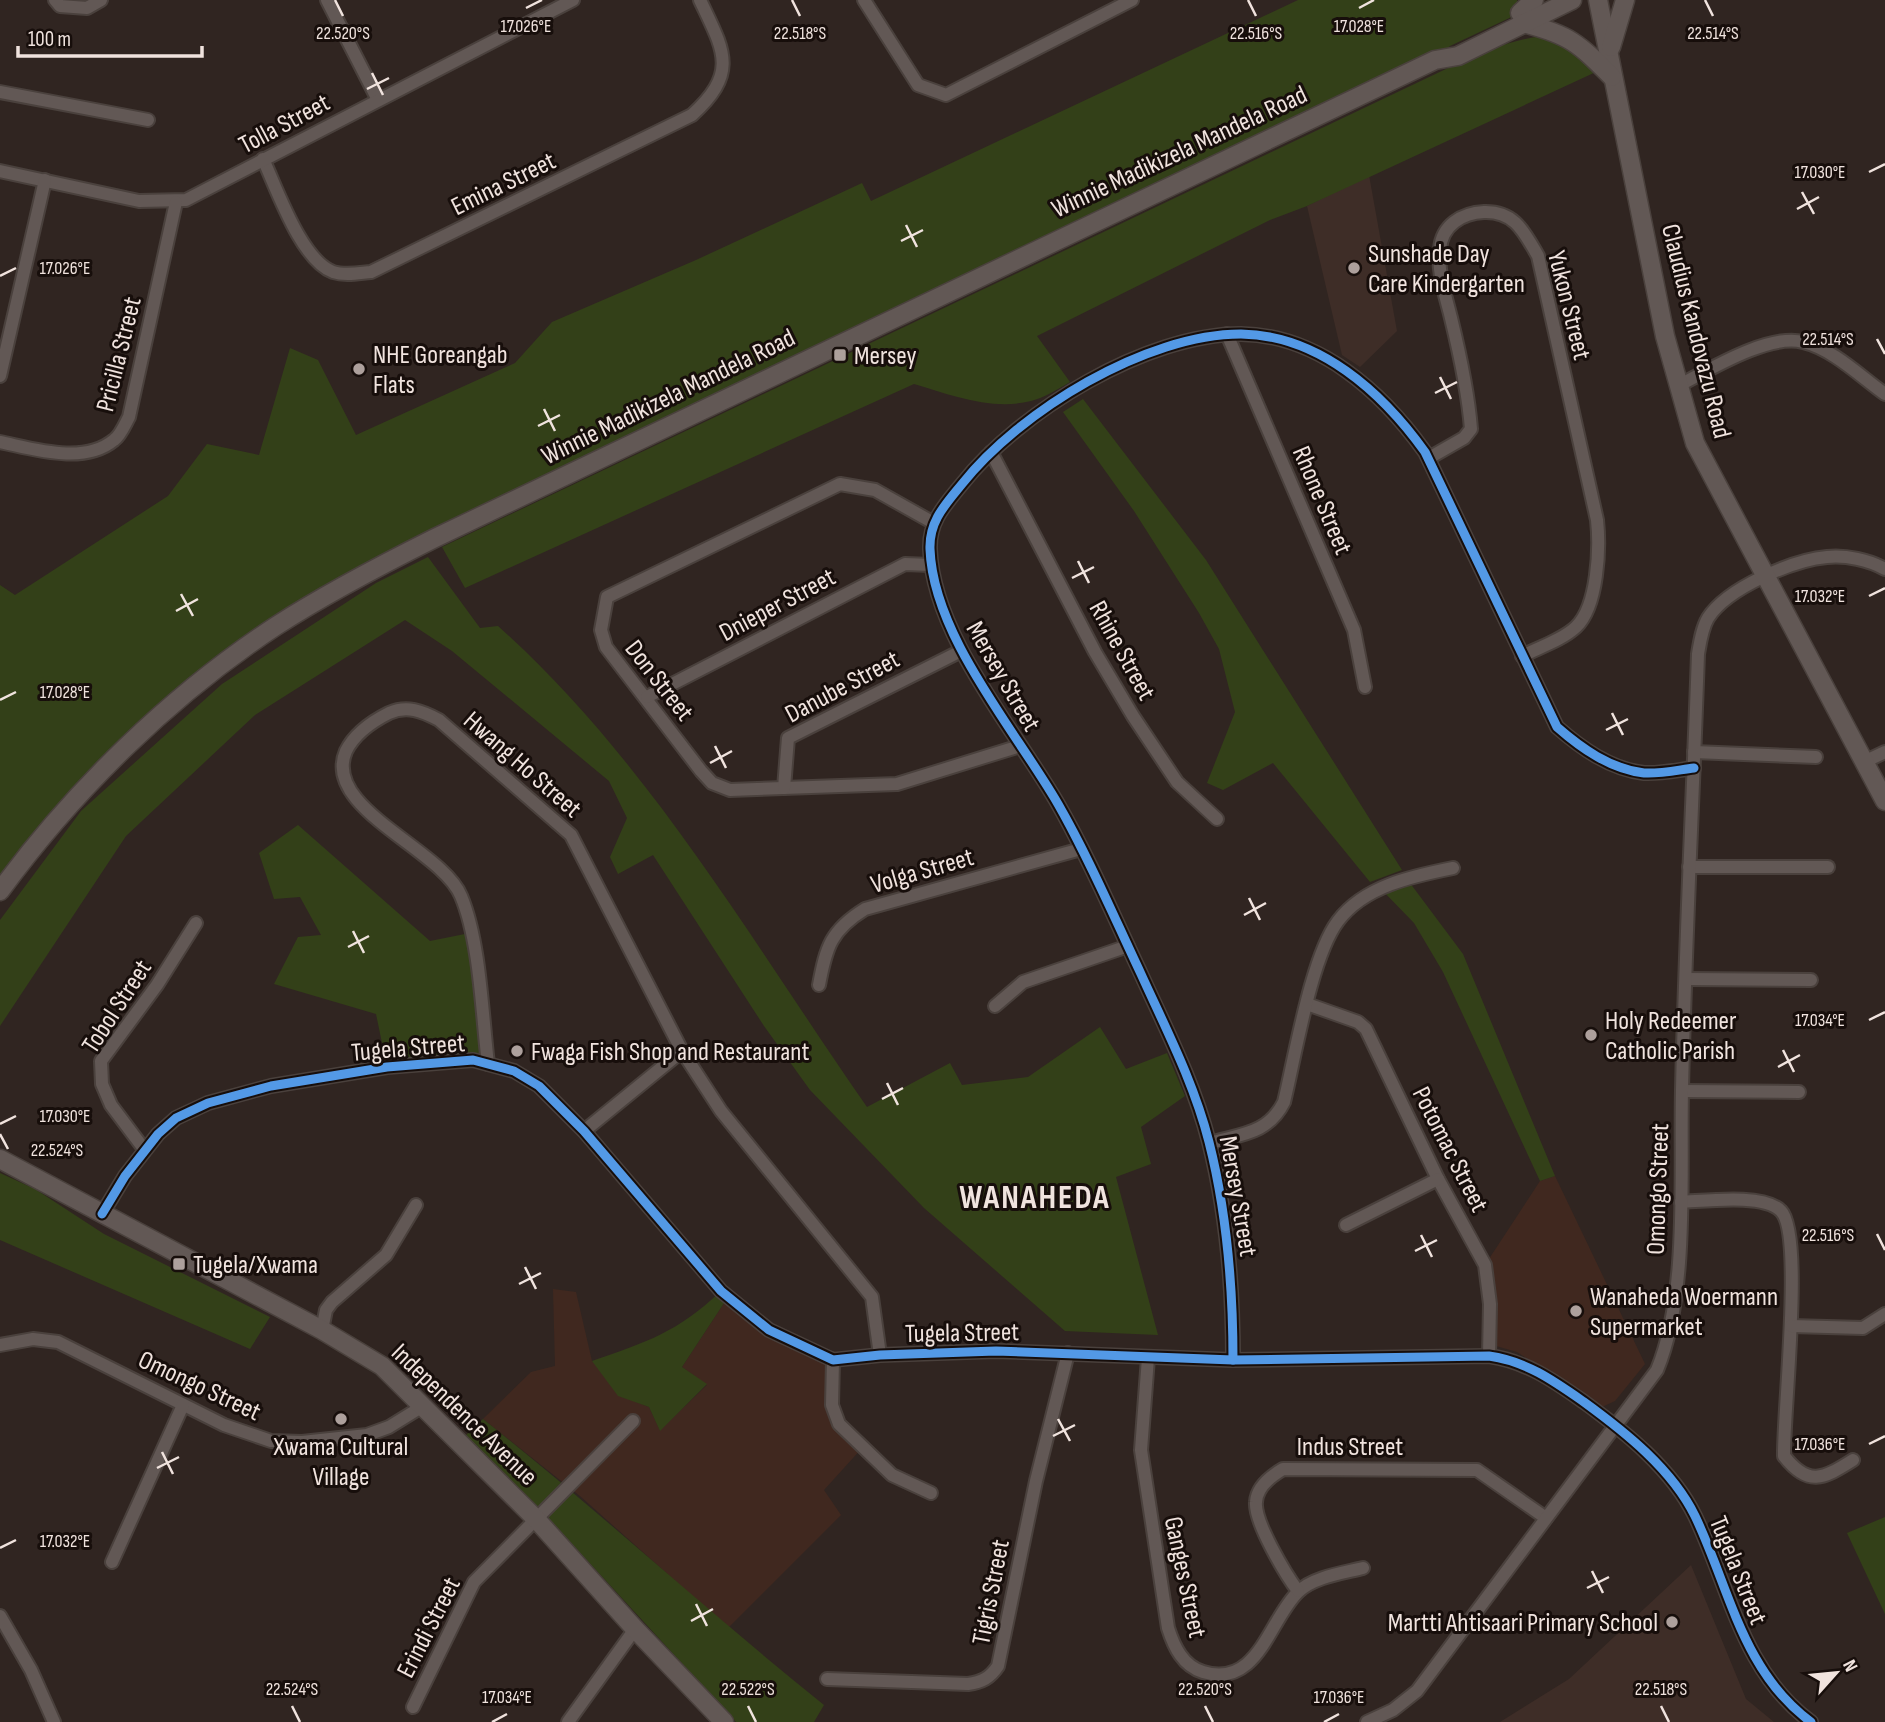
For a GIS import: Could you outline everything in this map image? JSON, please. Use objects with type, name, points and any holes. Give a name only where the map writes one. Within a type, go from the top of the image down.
[{"type":"main road","points":[[1534,0],[1521,18],[1572,39],[1612,76]]},
{"type":"main road","name":"Winnie Madikizela Mandela Road","points":[[1521,18],[1550,0]]},
{"type":"main road","name":"Winnie Madikizela Mandela Road","points":[[0,891],[53,823],[106,767],[231,658],[319,600],[435,538],[1435,60],[1450,46],[1572,0]]},
{"type":"main road","name":"Claudius Kandovazu Road","points":[[1598,0],[1678,386],[1695,443],[1763,576],[1885,801]]},
{"type":"main road","points":[[1609,58],[1614,30],[1625,0]]},
{"type":"main road","name":"Independence Avenue","points":[[0,1159],[322,1330],[383,1366],[536,1519],[635,1629],[724,1722]]},
{"type":"street","points":[[55,0],[60,6],[87,8],[101,0]]},
{"type":"street","points":[[327,0],[377,98]]},
{"type":"street","name":"Tolla Street","points":[[0,171],[139,201],[176,202],[206,191],[377,98],[573,0]]},
{"type":"street","name":"Emina Street","points":[[263,159],[315,260],[333,272],[370,272],[692,115],[716,90],[724,71],[724,51],[700,0]]},
{"type":"street","points":[[864,0],[918,85],[946,95],[1132,0]]},
{"type":"street","points":[[0,92],[148,120]]},
{"type":"street","points":[[0,376],[45,180]]},
{"type":"street","name":"Pricilla Street","points":[[0,442],[65,453],[91,451],[116,440],[130,417],[176,202]]},
{"type":"street","name":"Yukon Street","points":[[1429,458],[1464,438],[1471,429],[1469,399],[1441,275],[1440,248],[1448,226],[1468,213],[1500,212],[1521,227],[1538,256],[1599,539],[1596,575],[1586,614],[1577,626],[1561,637],[1522,656]]},
{"type":"street","points":[[932,522],[991,452],[1030,417],[1087,383],[1149,355],[1195,339],[1227,334],[1260,334],[1299,345],[1326,357],[1378,397],[1429,458],[1557,727],[1581,748],[1605,760],[1644,772],[1694,768]]},
{"type":"street","name":"Rhone Street","points":[[1227,334],[1354,630],[1365,687]]},
{"type":"street","points":[[1678,386],[1731,359],[1777,342],[1803,341],[1831,355],[1885,394]]},
{"type":"street","name":"Rhine Street","points":[[991,452],[1095,652],[1133,716],[1177,782],[1217,819]]},
{"type":"street","name":"Don Street","points":[[932,522],[875,490],[840,484],[607,597],[601,630],[606,647],[712,783],[730,790],[897,784],[1020,746]]},
{"type":"street","name":"Mersey Street","points":[[932,522],[929,546],[932,565],[961,651],[1057,803],[1128,946],[1193,1090],[1210,1143],[1232,1274],[1233,1360]]},
{"type":"street","name":"Omongo Street","points":[[1367,1722],[1393,1710],[1417,1691],[1657,1370],[1667,1347],[1675,1290],[1681,1202],[1682,1091],[1698,654],[1707,620],[1725,600],[1763,576],[1827,557],[1871,561],[1885,569]]},
{"type":"street","name":"Dnieper Street","points":[[647,697],[905,564],[932,565]]},
{"type":"street","name":"Danube Street","points":[[784,788],[788,738],[961,651]]},
{"type":"street","name":"Hwang Ho Street","points":[[488,1063],[477,967],[462,898],[442,869],[365,810],[344,781],[344,758],[354,737],[378,718],[405,708],[423,712],[439,720],[570,835],[682,1051],[752,1152],[872,1297],[880,1354]]},
{"type":"street","points":[[1694,752],[1816,757]]},
{"type":"street","points":[[1864,762],[1885,752]]},
{"type":"street","name":"Volga Street","points":[[819,985],[832,937],[845,921],[865,909],[1081,849]]},
{"type":"street","points":[[1689,867],[1828,867]]},
{"type":"street","points":[[1210,1143],[1262,1128],[1275,1119],[1284,1102],[1324,945],[1345,914],[1381,889],[1402,880],[1453,868]]},
{"type":"street","name":"Tobol Street","points":[[144,1149],[111,1105],[102,1084],[101,1061],[157,985],[196,923]]},
{"type":"street","points":[[995,1006],[1023,982],[1128,946]]},
{"type":"street","points":[[1687,979],[1811,980]]},
{"type":"street","name":"Potomac Street","points":[[1307,1004],[1344,1016],[1366,1029],[1438,1179],[1485,1265],[1490,1304],[1489,1356]]},
{"type":"street","points":[[584,1131],[682,1051]]},
{"type":"street","name":"Tugela Street","points":[[102,1214],[144,1149],[176,1118],[200,1106],[239,1093],[387,1067],[459,1059],[488,1063],[514,1072],[539,1086],[584,1131],[728,1297],[769,1330],[833,1360],[880,1354],[996,1351],[1233,1360],[1489,1356],[1512,1359],[1535,1370],[1614,1426],[1640,1447],[1678,1488],[1694,1515],[1749,1651],[1766,1679],[1789,1706],[1811,1722]]},
{"type":"street","points":[[1682,1091],[1799,1092]]},
{"type":"street","points":[[1346,1225],[1438,1179]]},
{"type":"street","points":[[1681,1202],[1752,1200],[1780,1210],[1789,1234],[1791,1325],[1784,1456],[1796,1472],[1809,1478],[1820,1477],[1853,1460]]},
{"type":"street","points":[[322,1330],[326,1310],[331,1303],[386,1255],[416,1205]]},
{"type":"street","points":[[1791,1325],[1863,1328],[1885,1314]]},
{"type":"street","name":"Omongo Street","points":[[0,1345],[33,1339],[58,1342],[246,1434],[291,1443],[367,1435],[388,1427],[423,1406]]},
{"type":"street","name":"Tigris Street","points":[[827,1679],[968,1684],[993,1675],[999,1666],[1035,1481],[1068,1353]]},
{"type":"street","name":"Ganges Street","points":[[1148,1358],[1141,1450],[1168,1628],[1177,1651],[1186,1662],[1205,1673],[1223,1674],[1240,1669],[1257,1655],[1298,1591]]},
{"type":"street","points":[[833,1360],[832,1405],[839,1424],[892,1475],[931,1493]]},
{"type":"street","points":[[112,1562],[184,1405]]},
{"type":"street","name":"Erindi Street","points":[[413,1707],[468,1590],[633,1421]]},
{"type":"street","name":"Indus Street","points":[[1298,1591],[1289,1579],[1258,1515],[1256,1502],[1267,1481],[1283,1469],[1471,1469],[1483,1473],[1546,1518]]},
{"type":"street","points":[[1298,1591],[1327,1577],[1363,1568]]},
{"type":"street","points":[[0,1616],[32,1670],[54,1722]]},
{"type":"street","points":[[568,1722],[635,1629]]},
{"type":"shaded area","name":"Sunshade Day Care Kindergarten","points":[[1369,175],[1397,331],[1360,367],[1342,355],[1307,206]]},
{"type":"shaded area","points":[[1555,1176],[1645,1364],[1615,1401],[1602,1407],[1517,1352],[1489,1344],[1485,1265],[1540,1181]]},
{"type":"shaded area","points":[[553,1289],[576,1292],[592,1361],[636,1402],[649,1407],[660,1430],[707,1385],[682,1367],[728,1297],[769,1330],[833,1360],[832,1405],[863,1447],[824,1490],[841,1515],[728,1628],[580,1496],[483,1419],[531,1372],[555,1366]]},
{"type":"shaded area","name":"Martti Ahtisaari Primary School","points":[[1691,1565],[1746,1699],[1774,1722],[1500,1722],[1569,1679]]},
{"type":"green space","points":[[1298,0],[1517,0],[1520,13],[1450,46],[1435,60],[319,600],[140,736],[0,891],[0,585],[15,595],[168,496],[207,444],[259,455],[290,348],[318,360],[356,435],[515,363],[552,322],[696,260],[862,183],[871,201]]},
{"type":"green space","points":[[1544,36],[1560,40],[1598,71],[1307,206],[1270,220],[1037,336],[1070,382],[1046,396],[1016,404],[987,403],[914,384],[465,588],[442,547],[1448,68],[1507,44]]},
{"type":"green space","points":[[1083,399],[1206,560],[1402,870],[1370,882],[1273,763],[1223,790],[1207,783],[1235,712],[1219,649],[1134,511],[1063,412]]},
{"type":"green space","points":[[428,557],[480,628],[498,626],[552,679],[603,735],[651,794],[740,918],[867,1107],[950,1063],[962,1085],[1028,1077],[1100,1027],[1126,1069],[1167,1053],[1185,1096],[1141,1127],[1151,1164],[1116,1177],[1158,1335],[1065,1331],[924,1208],[810,1090],[764,1026],[653,855],[618,874],[610,857],[627,818],[609,781],[452,651],[405,620],[255,715],[126,836],[0,1026],[0,920],[81,811],[222,684],[376,583]]},
{"type":"green space","points":[[298,825],[430,941],[470,933],[488,1064],[387,1067],[376,1014],[274,984],[298,937],[321,935],[300,897],[274,899],[259,853]]},
{"type":"green space","points":[[1407,879],[1463,954],[1555,1176],[1540,1181],[1443,972],[1414,923],[1381,889]]},
{"type":"green space","points":[[0,1173],[35,1189],[104,1234],[270,1317],[250,1349],[0,1240]]},
{"type":"green space","points":[[721,1291],[728,1297],[682,1367],[707,1384],[660,1431],[649,1407],[618,1396],[592,1361],[629,1348],[676,1326]]},
{"type":"green space","points":[[483,1419],[824,1705],[814,1722],[736,1722],[549,1519],[465,1436]]},
{"type":"green space","points":[[1885,1517],[1885,1614],[1847,1533]]},
{"type":"cycle path","points":[[1233,1360],[1232,1305],[1225,1223],[1203,1120],[1170,1036],[1080,845],[1041,776],[979,682],[945,615],[935,582],[930,539],[935,522],[950,499],[987,457],[1017,430],[1051,404],[1126,362],[1165,347],[1204,337],[1241,334],[1270,337],[1297,344],[1346,371],[1368,389],[1389,408],[1425,452],[1557,727],[1597,756],[1631,771],[1656,773],[1694,768]]},
{"type":"cycle path","points":[[102,1214],[125,1176],[158,1134],[176,1118],[208,1103],[271,1086],[387,1067],[473,1060],[514,1071],[539,1086],[584,1131],[721,1291],[769,1330],[833,1360],[880,1355],[996,1351],[1233,1360],[1489,1356],[1515,1362],[1539,1373],[1584,1402],[1661,1467],[1695,1516],[1753,1654],[1788,1702],[1811,1722]]},
{"type":"place","name":"Sunshade Day Care Kindergarten","points":[[1354,268]]},
{"type":"place","name":"Mersey","points":[[840,355]]},
{"type":"place","name":"NHE Goreangab Flats","points":[[359,369]]},
{"type":"place","name":"Holy Redeemer Catholic Parish","points":[[1591,1035]]},
{"type":"place","name":"Fwaga Fish Shop and Restaurant","points":[[517,1051]]},
{"type":"place","name":"Tugela/Xwama","points":[[179,1264]]},
{"type":"place","name":"Wanaheda Woermann Supermarket","points":[[1576,1311]]},
{"type":"place","name":"Xwama Cultural Village","points":[[341,1419]]},
{"type":"place","name":"Martti Ahtisaari Primary School","points":[[1672,1622]]},
{"type":"district","name":"WANAHEDA","points":[[1035,1196]]}]
